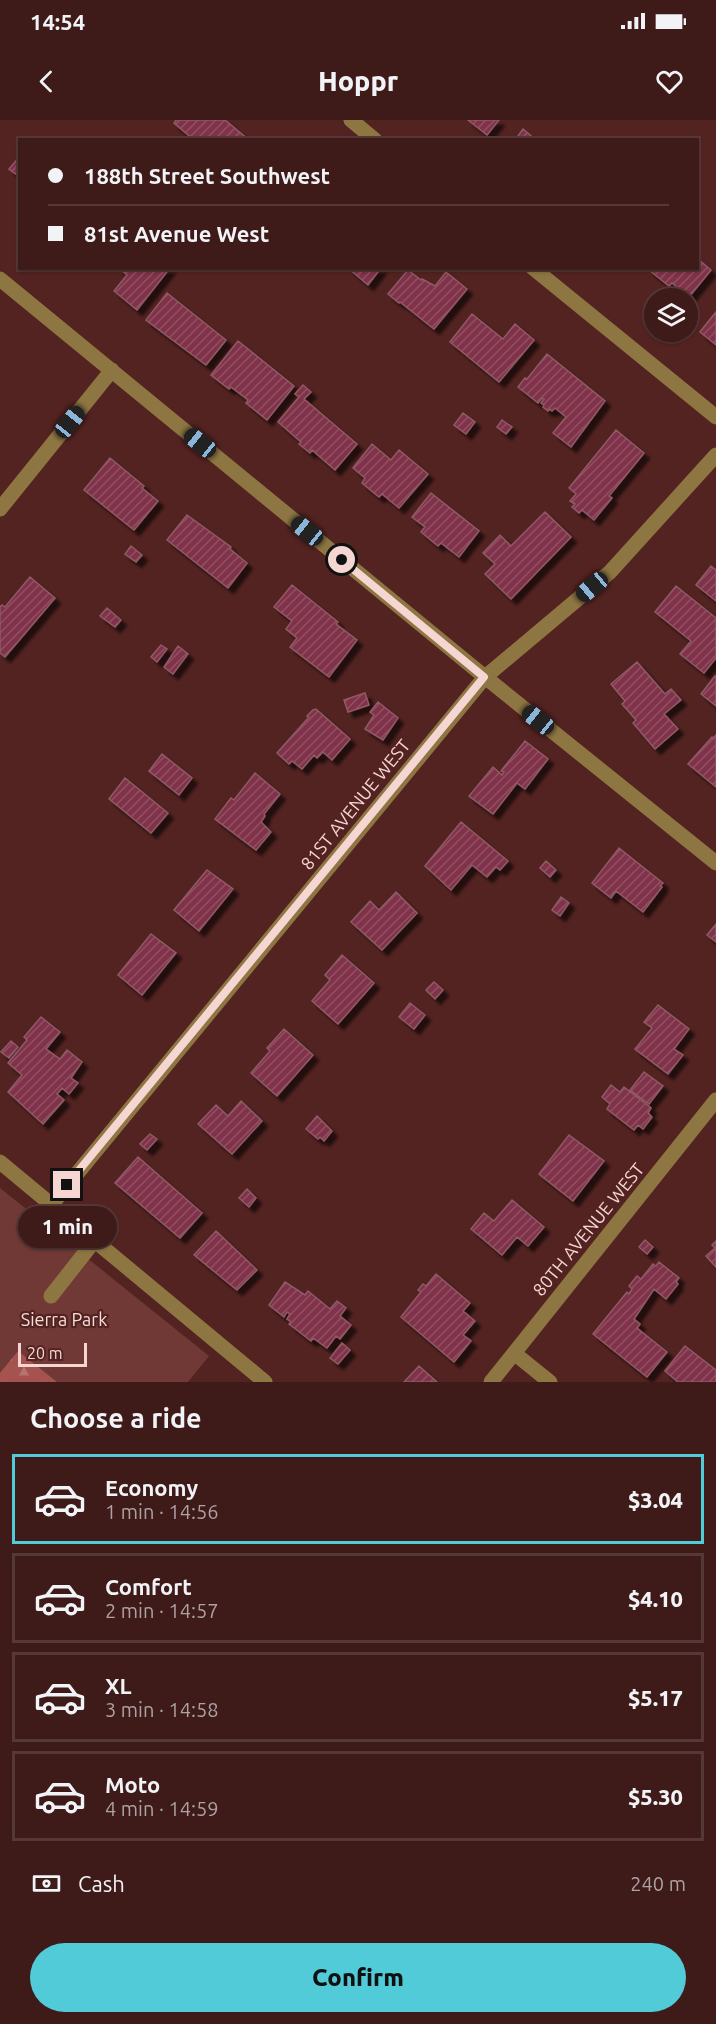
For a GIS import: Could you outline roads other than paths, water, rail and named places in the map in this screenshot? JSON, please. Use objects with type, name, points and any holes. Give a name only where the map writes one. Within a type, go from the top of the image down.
[{"type":"street","points":[[351,120],[373,138]]},
{"type":"street","points":[[535,270],[716,417]]},
{"type":"street","points":[[0,279],[484,677],[716,863]]},
{"type":"street","points":[[0,509],[112,370]]},
{"type":"street","name":"81ST AVENUE WEST","points":[[52,1204],[484,677],[610,572],[716,455]]},
{"type":"street","name":"80TH AVENUE WEST","points":[[491,1382],[716,1100]]},
{"type":"street","points":[[0,1162],[265,1382]]},
{"type":"street","points":[[51,1296],[95,1240]]},
{"type":"street","points":[[514,1353],[550,1382]]},
{"type":"park label","name":"Sierra Park","points":[[64,1319]]}]
